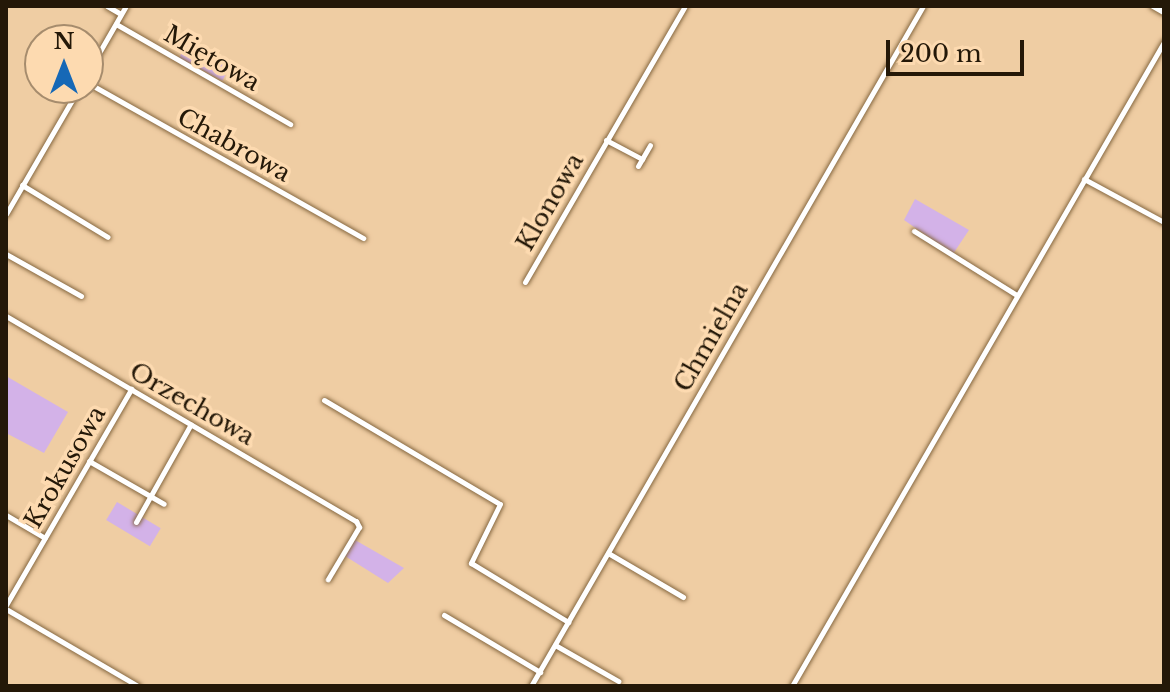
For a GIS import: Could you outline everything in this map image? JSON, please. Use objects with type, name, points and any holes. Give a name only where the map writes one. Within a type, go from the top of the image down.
[{"type":"street","points":[[107,6],[121,14]]},
{"type":"street","points":[[104,45],[126,6]]},
{"type":"street","name":"Klonowa","points":[[525,282],[685,6]]},
{"type":"street","name":"Chmielna","points":[[531,686],[923,6]]},
{"type":"street","points":[[1153,6],[1164,12]]},
{"type":"street","name":"Miętowa","points":[[116,24],[290,124]]},
{"type":"street","points":[[792,686],[1164,42]]},
{"type":"street","name":"Chabrowa","points":[[104,92],[363,238]]},
{"type":"street","points":[[6,214],[70,104]]},
{"type":"street","name":"Klonowa","points":[[606,140],[642,159]]},
{"type":"street","points":[[638,166],[650,145]]},
{"type":"street","points":[[1084,179],[1164,222]]},
{"type":"street","points":[[22,185],[108,237]]},
{"type":"street","points":[[914,231],[1017,295]]},
{"type":"street","points":[[6,254],[81,296]]},
{"type":"street","name":"Orzechowa","points":[[6,316],[359,524],[328,579]]},
{"type":"street","name":"Krokusowa","points":[[6,607],[131,389]]},
{"type":"street","points":[[324,400],[500,504],[471,563],[568,622]]},
{"type":"street","points":[[136,522],[191,424]]},
{"type":"street","points":[[89,461],[164,504]]},
{"type":"street","points":[[6,515],[45,538]]},
{"type":"street","points":[[608,553],[683,597]]},
{"type":"street","points":[[6,607],[138,686]]},
{"type":"street","points":[[444,615],[540,672]]},
{"type":"street","points":[[555,645],[618,681]]},
{"type":"shaded area","points":[[188,41],[231,64],[222,81],[179,58]]},
{"type":"shaded area","points":[[915,199],[969,230],[953,254],[904,220]]},
{"type":"shaded area","points":[[6,376],[68,412],[44,453],[6,433]]},
{"type":"shaded area","points":[[117,502],[161,528],[150,546],[106,520]]},
{"type":"shaded area","points":[[355,540],[404,568],[388,583],[345,556]]}]
